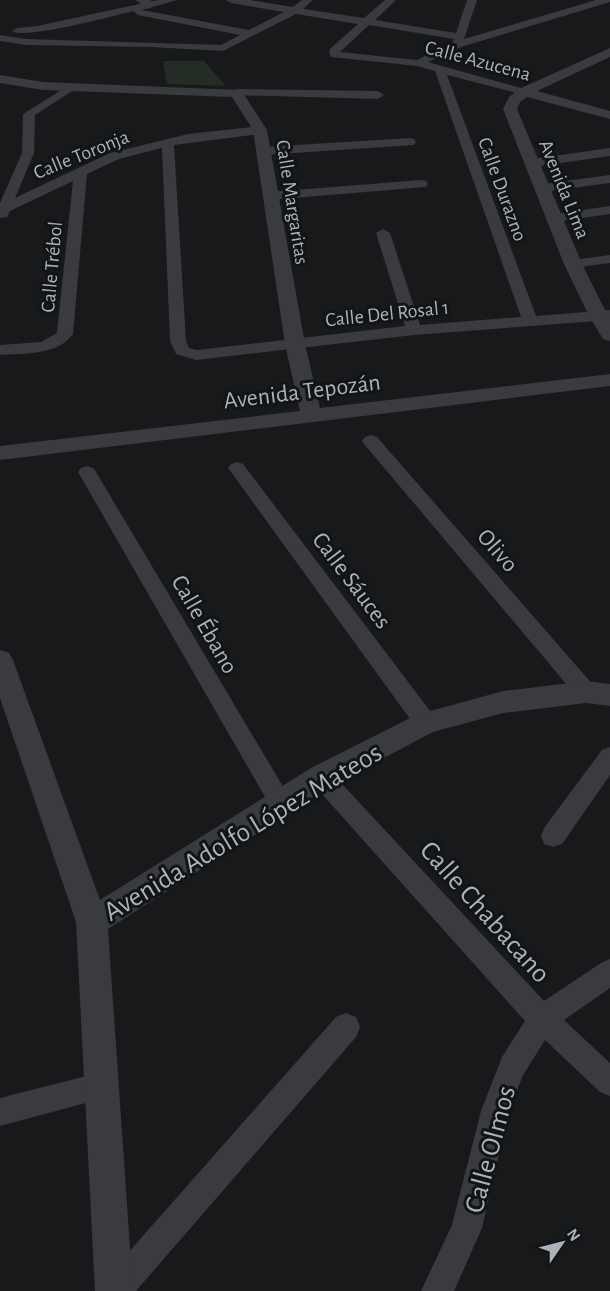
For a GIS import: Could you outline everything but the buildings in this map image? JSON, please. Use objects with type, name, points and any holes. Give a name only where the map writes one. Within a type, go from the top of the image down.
[{"type":"street","points":[[231,0],[367,21],[458,41]]},
{"type":"street","points":[[0,38],[26,42],[151,44],[216,48],[231,45],[308,0]]},
{"type":"street","points":[[367,21],[391,0]]},
{"type":"street","points":[[458,41],[472,0]]},
{"type":"street","points":[[418,63],[458,41],[607,0]]},
{"type":"street","points":[[0,33],[37,29],[129,10],[145,3],[166,1]]},
{"type":"street","points":[[129,10],[252,34]]},
{"type":"street","name":"Calle Azucena","points":[[367,21],[334,51],[335,55],[418,63],[610,115]]},
{"type":"street","points":[[524,92],[610,52]]},
{"type":"street","name":"Calle Durazno","points":[[440,70],[530,321]]},
{"type":"street","points":[[0,79],[71,87],[378,95]]},
{"type":"street","points":[[2,215],[28,153],[29,114],[71,87]]},
{"type":"street","name":"Avenida Lima","points":[[524,92],[514,100],[510,109],[573,264],[604,315],[610,335]]},
{"type":"street","name":"Calle Margaritas","points":[[236,93],[260,130],[295,344],[311,415]]},
{"type":"street","name":"Calle Toronja","points":[[2,215],[81,171],[115,156],[168,142],[260,130]]},
{"type":"street","name":"Calle Del Rosal 1","points":[[168,142],[178,341],[182,351],[196,355],[414,330],[604,315]]},
{"type":"street","points":[[264,151],[410,142]]},
{"type":"street","points":[[532,163],[610,153]]},
{"type":"street","name":"Calle Trébol","points":[[0,350],[46,345],[60,341],[65,334],[81,171]]},
{"type":"street","points":[[543,188],[610,179]]},
{"type":"street","points":[[270,196],[421,184]]},
{"type":"street","points":[[555,218],[610,210]]},
{"type":"street","points":[[383,233],[414,330]]},
{"type":"street","points":[[573,264],[610,260]]},
{"type":"street","name":"Avenida Tepozán","points":[[0,453],[610,380]]},
{"type":"street","name":"Olivo","points":[[371,441],[598,694]]},
{"type":"street","name":"Calle Sáuces","points":[[237,468],[426,723]]},
{"type":"street","name":"Calle Ébano","points":[[87,472],[280,802]]},
{"type":"street","points":[[0,660],[92,922]]},
{"type":"street","name":"Avenida Adolfo López Mateos","points":[[115,1291],[92,922],[321,777],[426,723],[503,702],[598,694]]},
{"type":"street","points":[[552,836],[610,757]]},
{"type":"street","name":"Calle Chabacano","points":[[321,777],[542,1019],[610,1082]]},
{"type":"street","name":"Calle Olmos","points":[[437,1291],[467,1228],[495,1111],[512,1067],[542,1019],[610,972]]},
{"type":"street","points":[[115,1291],[346,1027]]},
{"type":"street","points":[[0,1112],[102,1086]]},
{"type":"shaded area","points":[[163,61],[204,61],[226,86],[167,84]]}]
